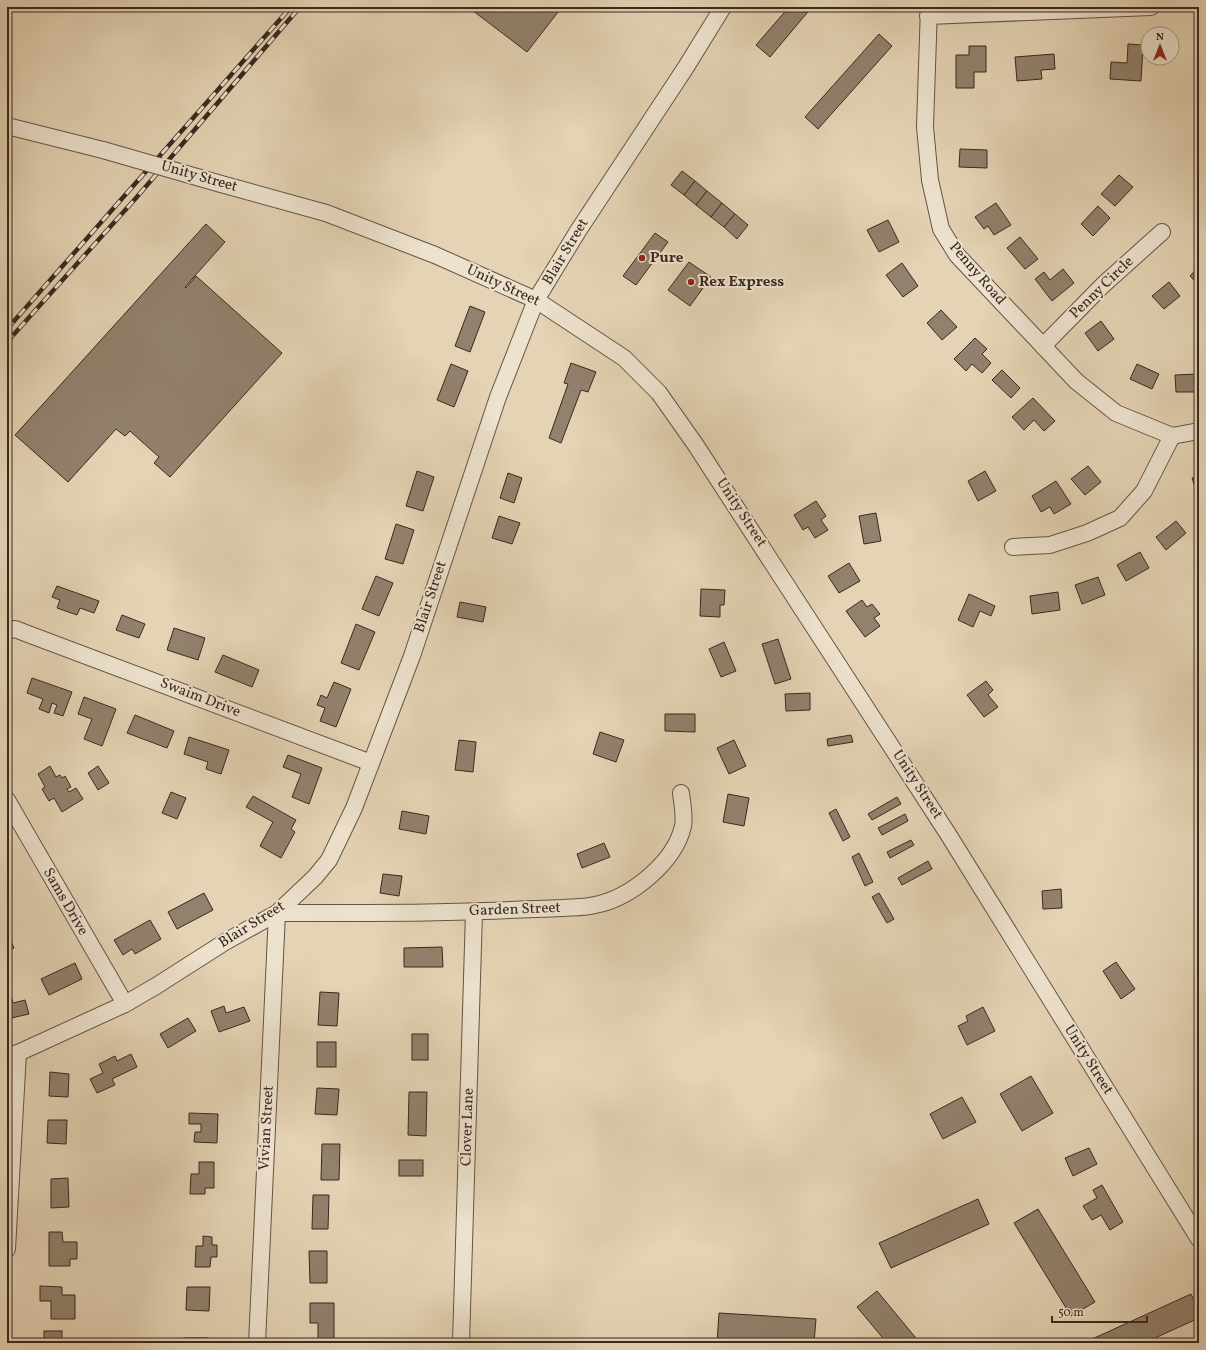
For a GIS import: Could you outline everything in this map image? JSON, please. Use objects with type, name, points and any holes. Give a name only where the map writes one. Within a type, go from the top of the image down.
[{"type":"street","name":"Blair Street","points":[[12,1055],[125,1004],[225,942],[277,913],[315,877],[329,860],[354,808],[412,656],[498,397],[536,300],[578,231],[686,67],[723,7]]},
{"type":"street","points":[[928,12],[1151,7]]},
{"type":"street","name":"Penny Road","points":[[928,12],[925,127],[930,180],[941,229],[957,255],[1076,381],[1116,413],[1172,436]]},
{"type":"street","name":"Unity Street","points":[[7,126],[103,150],[326,213],[435,255],[536,300],[624,358],[659,393],[695,444],[948,834],[1199,1239]]},
{"type":"street","name":"Penny Circle","points":[[1043,346],[1103,286],[1162,232]]},
{"type":"street","points":[[1013,547],[1050,545],[1088,533],[1120,518],[1144,491],[1172,436],[1199,430]]},
{"type":"street","name":"Swaim Drive","points":[[7,631],[15,629],[371,763]]},
{"type":"street","name":"Garden Street","points":[[277,913],[474,912],[595,905],[616,898],[635,887],[650,876],[674,849],[684,824],[681,793]]},
{"type":"street","name":"Sams Drive","points":[[7,800],[125,1004]]},
{"type":"street","name":"Clover Lane","points":[[461,1343],[474,912]]},
{"type":"street","name":"Vivian Street","points":[[257,1343],[277,913]]},
{"type":"street","points":[[7,1250],[12,1055]]},
{"type":"building","points":[[468,7],[562,7],[527,52]]},
{"type":"building","points":[[789,7],[812,7],[770,57],[756,45]]},
{"type":"building","points":[[879,34],[892,46],[818,129],[805,117]]},
{"type":"building","points":[[1128,44],[1140,45],[1140,66],[1142,66],[1141,81],[1110,79],[1111,62],[1127,63]]},
{"type":"building","points":[[969,46],[986,46],[986,72],[974,72],[974,88],[956,88],[956,55],[969,55]]},
{"type":"building","points":[[1054,54],[1055,69],[1041,70],[1042,79],[1017,81],[1015,57]]},
{"type":"building","points":[[960,149],[987,150],[987,168],[959,167]]},
{"type":"building","points":[[682,171],[695,181],[684,195],[671,185]]},
{"type":"building","points":[[1119,175],[1133,187],[1115,206],[1101,194]]},
{"type":"building","points":[[695,181],[707,191],[696,205],[684,195]]},
{"type":"building","points":[[707,191],[722,203],[711,217],[696,205]]},
{"type":"building","points":[[722,203],[735,214],[724,227],[711,217]]},
{"type":"building","points":[[996,203],[1011,225],[994,235],[988,226],[984,229],[975,217]]},
{"type":"building","points":[[1098,206],[1110,218],[1093,236],[1081,224]]},
{"type":"building","points":[[735,214],[748,225],[737,239],[724,227]]},
{"type":"building","points":[[888,220],[899,242],[879,252],[867,230]]},
{"type":"building","points":[[206,224],[225,242],[185,287],[186,288],[196,276],[282,353],[170,477],[154,463],[159,457],[130,431],[125,436],[116,429],[68,482],[15,435]]},
{"type":"building","points":[[655,233],[668,242],[636,285],[623,276]]},
{"type":"building","points":[[1020,237],[1038,259],[1025,269],[1007,248]]},
{"type":"building","points":[[689,262],[711,277],[690,306],[668,290]]},
{"type":"building","points":[[902,263],[918,286],[903,297],[886,275]]},
{"type":"building","points":[[1199,266],[1199,285],[1190,276]]},
{"type":"building","points":[[1063,269],[1074,283],[1052,301],[1035,279],[1044,272],[1050,280]]},
{"type":"building","points":[[1169,282],[1180,296],[1164,309],[1152,296]]},
{"type":"building","points":[[470,306],[485,312],[470,352],[455,346]]},
{"type":"building","points":[[941,310],[957,327],[942,340],[927,323]]},
{"type":"building","points":[[1101,321],[1114,339],[1098,351],[1085,333]]},
{"type":"building","points":[[975,338],[987,349],[982,354],[991,363],[982,373],[972,364],[966,371],[954,359]]},
{"type":"building","points":[[571,363],[596,372],[588,392],[581,390],[561,443],[549,438],[568,384],[564,383]]},
{"type":"building","points":[[451,364],[468,371],[454,407],[437,400]]},
{"type":"building","points":[[1137,364],[1159,374],[1152,389],[1130,379]]},
{"type":"building","points":[[1002,370],[1020,388],[1011,398],[992,380]]},
{"type":"building","points":[[1197,374],[1198,392],[1176,392],[1175,375]]},
{"type":"building","points":[[1033,398],[1055,421],[1044,431],[1034,420],[1024,430],[1012,417]]},
{"type":"building","points":[[1088,466],[1101,482],[1085,495],[1071,479]]},
{"type":"building","points":[[417,471],[434,477],[423,511],[406,506]]},
{"type":"building","points":[[985,471],[996,491],[978,501],[968,481]]},
{"type":"building","points":[[508,473],[522,478],[514,503],[500,498]]},
{"type":"building","points":[[1199,476],[1199,496],[1198,496],[1192,478]]},
{"type":"building","points":[[1056,481],[1071,504],[1054,514],[1050,507],[1041,512],[1032,496]]},
{"type":"building","points":[[816,501],[826,516],[821,520],[828,530],[815,538],[808,527],[803,530],[794,515]]},
{"type":"building","points":[[876,513],[881,541],[864,544],[859,516]]},
{"type":"building","points":[[499,516],[520,523],[512,544],[492,538]]},
{"type":"building","points":[[1176,521],[1186,533],[1166,550],[1156,537]]},
{"type":"building","points":[[396,524],[414,530],[403,564],[385,559]]},
{"type":"building","points":[[1140,552],[1149,568],[1126,581],[1117,565]]},
{"type":"building","points":[[849,563],[860,581],[839,593],[828,576]]},
{"type":"building","points":[[376,576],[393,583],[379,616],[362,609]]},
{"type":"building","points":[[1098,577],[1105,595],[1082,604],[1075,585]]},
{"type":"building","points":[[57,586],[99,601],[94,613],[80,608],[77,615],[57,608],[60,600],[52,597]]},
{"type":"building","points":[[701,589],[725,590],[724,605],[720,605],[720,617],[700,616]]},
{"type":"building","points":[[1058,592],[1060,610],[1032,614],[1030,596]]},
{"type":"building","points":[[969,594],[995,606],[991,616],[980,611],[973,627],[958,620]]},
{"type":"building","points":[[862,600],[867,607],[872,604],[880,614],[874,618],[880,626],[865,637],[846,611]]},
{"type":"building","points":[[460,602],[486,607],[483,622],[457,617]]},
{"type":"building","points":[[122,615],[145,624],[139,638],[116,630]]},
{"type":"building","points":[[356,624],[375,632],[359,670],[341,663]]},
{"type":"building","points":[[174,628],[205,638],[198,660],[167,650]]},
{"type":"building","points":[[778,639],[791,679],[775,684],[762,644]]},
{"type":"building","points":[[724,642],[736,671],[721,677],[709,649]]},
{"type":"building","points":[[223,655],[259,670],[252,687],[215,672]]},
{"type":"building","points":[[32,678],[72,692],[63,716],[54,713],[57,705],[52,703],[49,713],[39,709],[43,699],[27,693]]},
{"type":"building","points":[[986,681],[993,690],[988,695],[998,707],[984,717],[967,695]]},
{"type":"building","points":[[334,682],[351,689],[336,727],[320,721],[325,708],[317,705],[321,695],[327,698]]},
{"type":"building","points":[[810,693],[810,710],[786,711],[785,694]]},
{"type":"building","points":[[84,697],[116,709],[102,746],[84,739],[92,719],[78,714]]},
{"type":"building","points":[[665,714],[695,714],[695,732],[665,731]]},
{"type":"building","points":[[135,715],[174,731],[167,748],[127,733]]},
{"type":"building","points":[[600,732],[624,740],[616,762],[593,754]]},
{"type":"building","points":[[851,735],[853,742],[828,746],[827,739]]},
{"type":"building","points":[[189,737],[229,750],[221,774],[206,769],[208,762],[184,754]]},
{"type":"building","points":[[459,740],[476,742],[473,772],[455,770]]},
{"type":"building","points":[[734,740],[746,766],[729,774],[717,748]]},
{"type":"building","points":[[288,755],[322,768],[309,804],[292,797],[301,774],[283,767]]},
{"type":"building","points":[[50,766],[56,777],[60,775],[62,778],[65,776],[71,787],[67,789],[69,792],[76,788],[83,799],[62,812],[54,798],[49,801],[42,789],[45,787],[38,774]]},
{"type":"building","points":[[98,766],[109,783],[98,790],[88,773]]},
{"type":"building","points":[[171,792],[186,798],[177,819],[162,813]]},
{"type":"building","points":[[728,794],[749,798],[744,826],[723,822]]},
{"type":"building","points":[[253,796],[296,820],[291,829],[295,832],[281,858],[260,846],[273,822],[246,807]]},
{"type":"building","points":[[897,797],[901,804],[872,820],[868,814]]},
{"type":"building","points":[[836,809],[850,837],[843,841],[829,813]]},
{"type":"building","points":[[402,811],[429,816],[426,834],[399,829]]},
{"type":"building","points":[[905,814],[908,821],[882,835],[878,828]]},
{"type":"building","points":[[911,840],[914,845],[890,858],[887,852]]},
{"type":"building","points":[[604,843],[610,857],[582,868],[577,854]]},
{"type":"building","points":[[859,853],[873,882],[865,886],[852,857]]},
{"type":"building","points":[[928,861],[932,869],[902,885],[898,878]]},
{"type":"building","points":[[383,874],[402,876],[399,896],[380,893]]},
{"type":"building","points":[[1061,889],[1062,908],[1043,909],[1042,891]]},
{"type":"building","points":[[204,893],[213,910],[177,929],[168,912]]},
{"type":"building","points":[[879,893],[894,919],[887,923],[872,897]]},
{"type":"building","points":[[150,920],[161,939],[135,954],[132,949],[123,955],[114,940]]},
{"type":"building","points":[[7,932],[14,948],[7,951]]},
{"type":"building","points":[[442,947],[443,967],[404,967],[404,948]]},
{"type":"building","points":[[1116,962],[1135,989],[1121,999],[1103,971]]},
{"type":"building","points":[[75,963],[82,979],[49,995],[41,979]]},
{"type":"building","points":[[9,989],[13,1003],[25,1000],[29,1014],[7,1019],[7,990]]},
{"type":"building","points":[[320,992],[339,993],[337,1026],[318,1025]]},
{"type":"building","points":[[224,1006],[226,1013],[244,1007],[250,1021],[219,1032],[211,1011]]},
{"type":"building","points":[[983,1007],[995,1031],[967,1045],[958,1026],[968,1021],[966,1016]]},
{"type":"building","points":[[188,1018],[196,1031],[168,1048],[160,1034]]},
{"type":"building","points":[[412,1034],[428,1034],[428,1060],[412,1060]]},
{"type":"building","points":[[317,1042],[336,1042],[336,1067],[317,1067]]},
{"type":"building","points":[[131,1054],[137,1067],[112,1079],[115,1085],[97,1093],[90,1079],[103,1073],[99,1064],[115,1056],[117,1061]]},
{"type":"building","points":[[50,1072],[69,1074],[68,1097],[49,1096]]},
{"type":"building","points":[[1031,1076],[1053,1113],[1022,1131],[1000,1094]]},
{"type":"building","points":[[317,1088],[339,1089],[337,1115],[315,1114]]},
{"type":"building","points":[[409,1092],[427,1092],[426,1136],[408,1135]]},
{"type":"building","points":[[962,1097],[976,1122],[943,1139],[930,1114]]},
{"type":"building","points":[[189,1113],[218,1114],[217,1143],[194,1142],[195,1132],[201,1132],[201,1124],[189,1124]]},
{"type":"building","points":[[48,1120],[67,1120],[66,1144],[47,1143]]},
{"type":"building","points":[[322,1144],[340,1144],[339,1180],[321,1180]]},
{"type":"building","points":[[1089,1148],[1097,1164],[1073,1176],[1065,1158]]},
{"type":"building","points":[[399,1160],[423,1160],[423,1176],[399,1176]]},
{"type":"building","points":[[199,1162],[214,1162],[214,1188],[205,1188],[205,1194],[190,1194],[191,1174],[199,1174]]},
{"type":"building","points":[[68,1178],[69,1207],[51,1208],[51,1179]]},
{"type":"building","points":[[1102,1185],[1123,1222],[1110,1230],[1101,1215],[1092,1220],[1083,1206],[1097,1198],[1093,1190]]},
{"type":"building","points":[[313,1195],[329,1195],[328,1229],[312,1229]]},
{"type":"building","points":[[978,1199],[989,1224],[891,1268],[879,1243]]},
{"type":"building","points":[[1038,1209],[1095,1302],[1071,1316],[1014,1223]]},
{"type":"building","points":[[49,1232],[62,1232],[63,1242],[77,1242],[77,1259],[70,1259],[70,1266],[49,1266]]},
{"type":"building","points":[[203,1236],[212,1237],[212,1245],[217,1245],[217,1257],[211,1257],[210,1267],[195,1267],[196,1246],[203,1246]]},
{"type":"building","points":[[309,1251],[327,1251],[327,1283],[310,1283]]},
{"type":"building","points":[[40,1286],[62,1287],[62,1295],[75,1295],[75,1319],[51,1319],[51,1301],[40,1301]]},
{"type":"building","points":[[187,1287],[210,1287],[209,1311],[186,1310]]},
{"type":"building","points":[[877,1291],[920,1343],[887,1343],[857,1307]]},
{"type":"building","points":[[1191,1294],[1199,1310],[1199,1318],[1144,1343],[1092,1343],[1090,1340]]},
{"type":"building","points":[[310,1303],[334,1303],[334,1343],[318,1343],[318,1323],[310,1323]]},
{"type":"building","points":[[719,1313],[816,1319],[814,1343],[717,1343]]},
{"type":"building","points":[[44,1331],[62,1331],[62,1343],[44,1343]]},
{"type":"building","points":[[185,1338],[208,1338],[208,1343],[185,1343]]},
{"type":"railway","points":[[7,329],[291,7]]},
{"type":"railway","points":[[7,342],[136,198],[300,7]]},
{"type":"place","name":"Pure","points":[[642,258]]},
{"type":"place","name":"Rex Express","points":[[691,282]]}]
